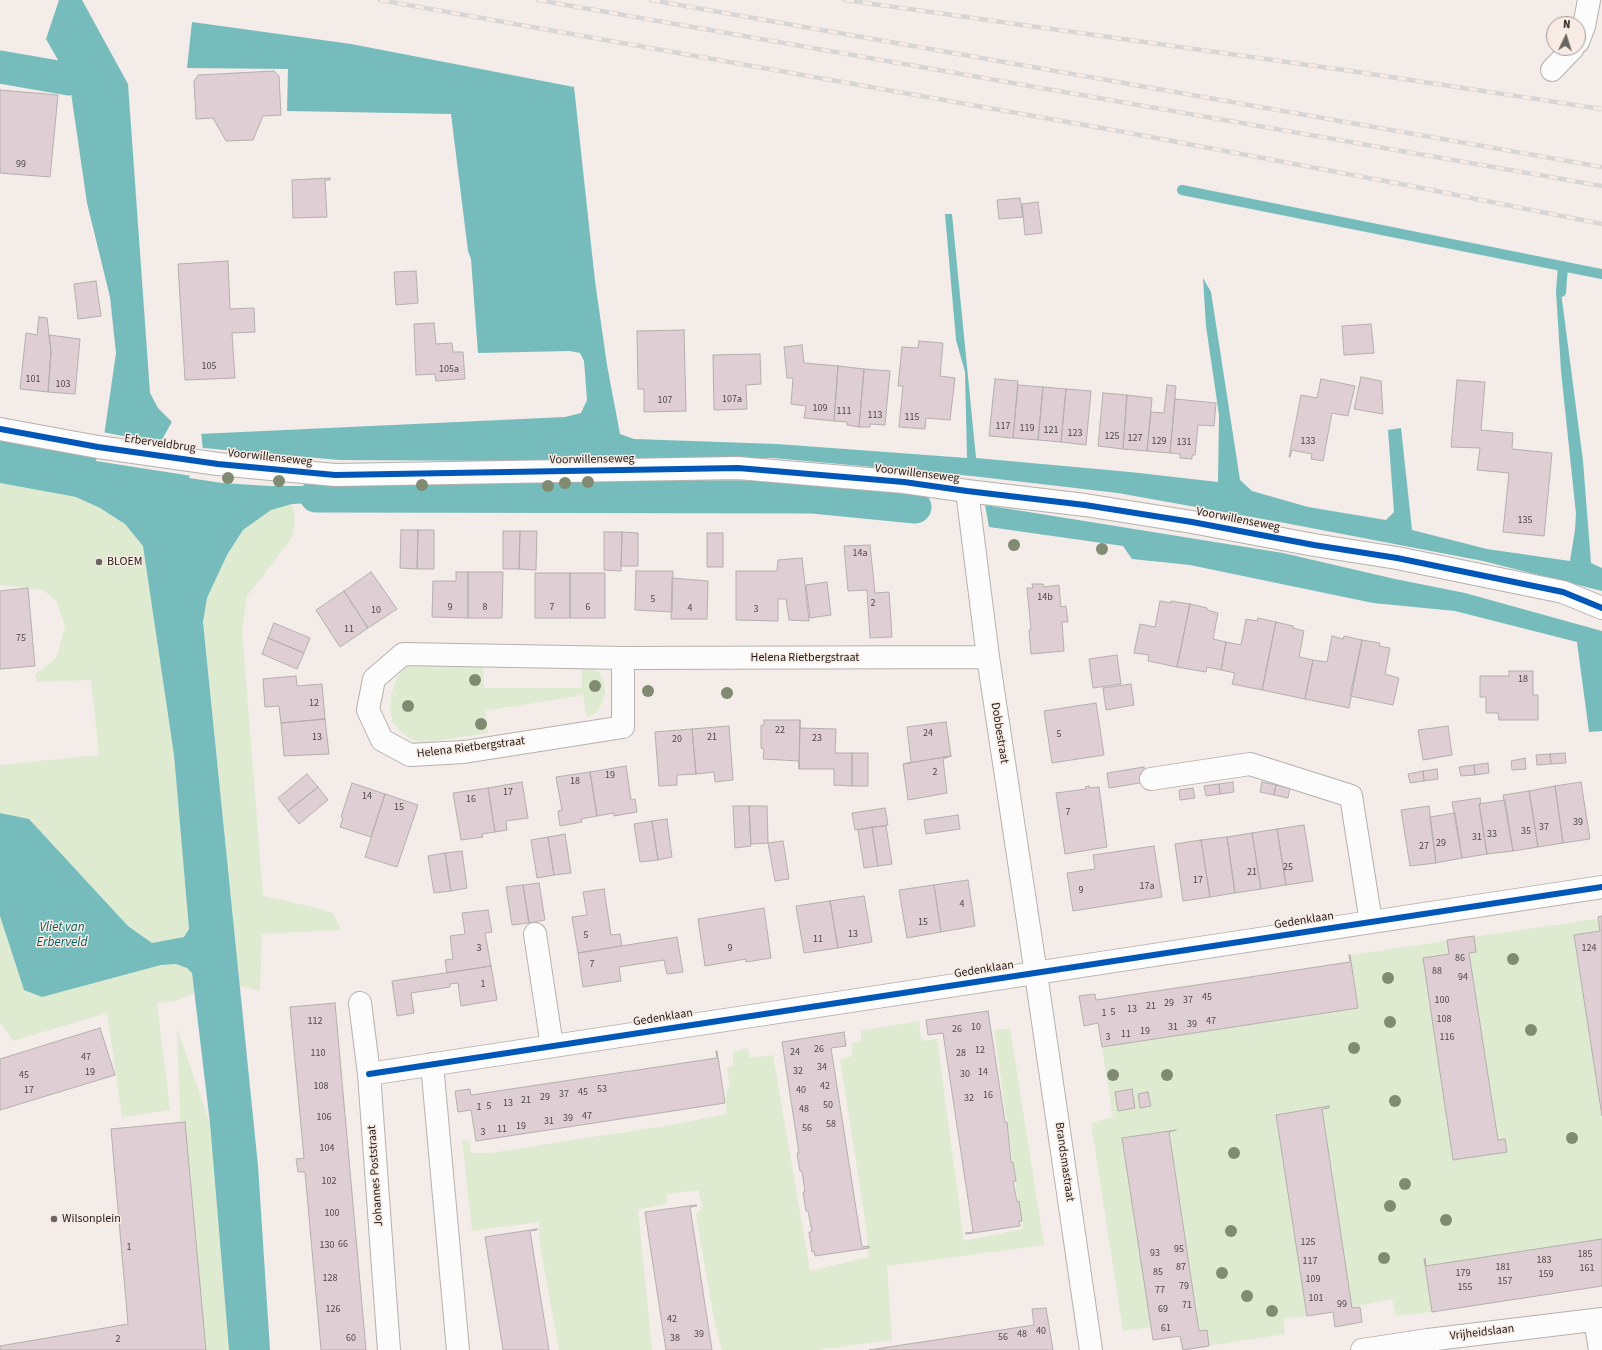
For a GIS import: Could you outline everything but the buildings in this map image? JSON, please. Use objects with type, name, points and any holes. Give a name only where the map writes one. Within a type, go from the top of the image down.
[{"type":"street","points":[[1586,16],[1589,0]]},
{"type":"street","points":[[1552,70],[1565,56]]},
{"type":"street","name":"Erberveldbrug","points":[[0,429],[98,446],[218,464]]},
{"type":"street","name":"Voorwillenseweg","points":[[218,464],[335,475],[738,468],[904,482],[1085,505],[1397,558],[1563,592],[1602,608]]},
{"type":"street","name":"Dobbestraat","points":[[967,491],[988,657],[1036,974]]},
{"type":"street","name":"Helena Rietbergstraat","points":[[623,658],[623,727],[464,752],[410,755],[382,740],[368,710],[374,680],[403,654],[623,658],[988,657]]},
{"type":"street","points":[[1151,780],[1250,764],[1351,796],[1371,922]]},
{"type":"street","name":"Gedenklaan","points":[[369,1074],[1602,887]]},
{"type":"street","points":[[535,934],[552,1046]]},
{"type":"street","name":"Brandsmastraat","points":[[1036,974],[1091,1350]]},
{"type":"street","name":"Johannes Poststraat","points":[[360,1002],[369,1074],[389,1350]]},
{"type":"street","points":[[432,1064],[458,1350]]},
{"type":"street","points":[[1599,1319],[1600,1350]]},
{"type":"street","name":"Vrijheidslaan","points":[[1362,1350],[1428,1340],[1599,1319]]},
{"type":"green space","points":[[0,483],[76,497],[100,508],[125,524],[143,546],[174,755],[189,929],[184,937],[152,943],[128,926],[29,819],[0,813],[0,765],[99,755],[91,680],[37,682],[35,675],[57,657],[65,626],[56,600],[43,590],[0,585]]},
{"type":"green space","points":[[292,504],[295,520],[292,538],[247,596],[242,630],[263,896],[333,913],[341,930],[262,934],[260,991],[240,986],[203,622],[207,598],[227,555],[243,530],[271,510]]},
{"type":"green space","points":[[582,663],[599,672],[604,682],[605,694],[602,704],[596,713],[587,718],[583,695],[485,711],[488,733],[422,743],[409,738],[400,731],[392,721],[390,707],[392,692],[397,678],[404,669],[411,664],[483,664],[484,688],[582,688]]},
{"type":"green space","points":[[0,916],[24,990],[42,997],[161,965],[176,964],[187,968],[192,973],[195,993],[176,1001],[157,1003],[170,1110],[122,1117],[107,1013],[13,1041],[0,1022]]},
{"type":"green space","points":[[1602,918],[1602,1286],[1432,1312],[1396,1316],[1392,1299],[1307,1316],[1283,1319],[1285,1334],[1182,1350],[1180,1336],[1151,1327],[1123,1331],[1091,1123],[1113,1117],[1102,1047],[1358,1008],[1350,955]]},
{"type":"green space","points":[[919,1021],[921,1041],[937,1039],[964,1241],[1022,1229],[994,1030],[1010,1028],[1044,1245],[887,1266],[892,1340],[817,1350],[722,1350],[715,1325],[696,1215],[703,1207],[698,1190],[667,1194],[667,1203],[638,1210],[652,1350],[559,1350],[539,1240],[539,1222],[472,1231],[462,1140],[469,1141],[471,1153],[490,1153],[677,1124],[726,1114],[726,1090],[730,1088],[727,1068],[733,1066],[733,1052],[748,1048],[750,1058],[773,1055],[810,1271],[869,1257],[866,1226],[840,1059],[853,1056],[851,1043],[861,1041],[861,1031]]},
{"type":"green space","points":[[177,1028],[210,1123],[229,1350],[203,1350],[182,1174]]},
{"type":"water","name":"Vliet van Erberveld","points":[[59,0],[82,0],[128,84],[150,393],[158,408],[172,422],[199,434],[565,417],[581,413],[587,400],[584,361],[580,353],[570,351],[478,353],[471,259],[468,251],[451,114],[287,111],[288,69],[187,68],[192,22],[351,44],[574,87],[595,281],[607,365],[620,434],[634,439],[777,444],[967,458],[965,372],[956,340],[945,214],[952,214],[976,458],[1130,472],[1218,482],[1219,415],[1206,326],[1203,278],[1211,292],[1240,480],[1252,491],[1308,507],[1386,520],[1394,512],[1388,430],[1401,428],[1412,530],[1487,549],[1570,561],[1576,514],[1561,371],[1556,291],[1561,292],[1583,461],[1591,563],[1602,568],[1602,591],[1483,561],[1285,523],[1118,493],[972,476],[773,458],[625,458],[518,461],[340,460],[203,448],[189,478],[222,483],[270,486],[318,486],[314,503],[292,504],[271,510],[243,530],[227,555],[207,598],[203,622],[258,1166],[270,1350],[229,1350],[210,1123],[192,973],[187,968],[176,964],[161,965],[42,997],[24,990],[0,916],[0,813],[29,819],[128,926],[152,943],[184,937],[189,929],[174,755],[143,546],[125,524],[100,508],[76,497],[0,483],[0,439],[101,457],[116,353],[110,297],[87,203],[69,79],[46,39]]},
{"type":"water","points":[[985,505],[1283,553],[1395,579],[1465,593],[1602,631],[1602,731],[1589,732],[1577,642],[1455,611],[1373,603],[1190,565],[1132,559],[1123,546],[989,527]]},
{"type":"pier","points":[[173,420],[201,432],[203,451],[192,476],[96,461],[97,455],[99,455],[102,432],[160,443]]},
{"type":"waterway","points":[[0,67],[69,79]]},
{"type":"waterway","points":[[1182,190],[1602,274]]},
{"type":"waterway","points":[[1561,292],[1563,266]]},
{"type":"waterway","points":[[316,496],[813,497],[915,507]]},
{"type":"railway","points":[[380,0],[1124,132],[1406,185],[1602,224]]},
{"type":"railway","points":[[538,0],[1602,186]]},
{"type":"railway","points":[[651,0],[1602,167]]},
{"type":"railway","points":[[845,0],[1351,71],[1602,109]]},
{"type":"cycle path","points":[[0,429],[98,447],[218,464],[335,475],[738,468],[904,482],[1085,505],[1397,558],[1563,592],[1602,608]]},
{"type":"cycle path","points":[[369,1074],[1602,887]]},
{"type":"place","name":"BLOEM","points":[[99,562]]},
{"type":"place","name":"Wilsonplein","points":[[54,1219]]}]
